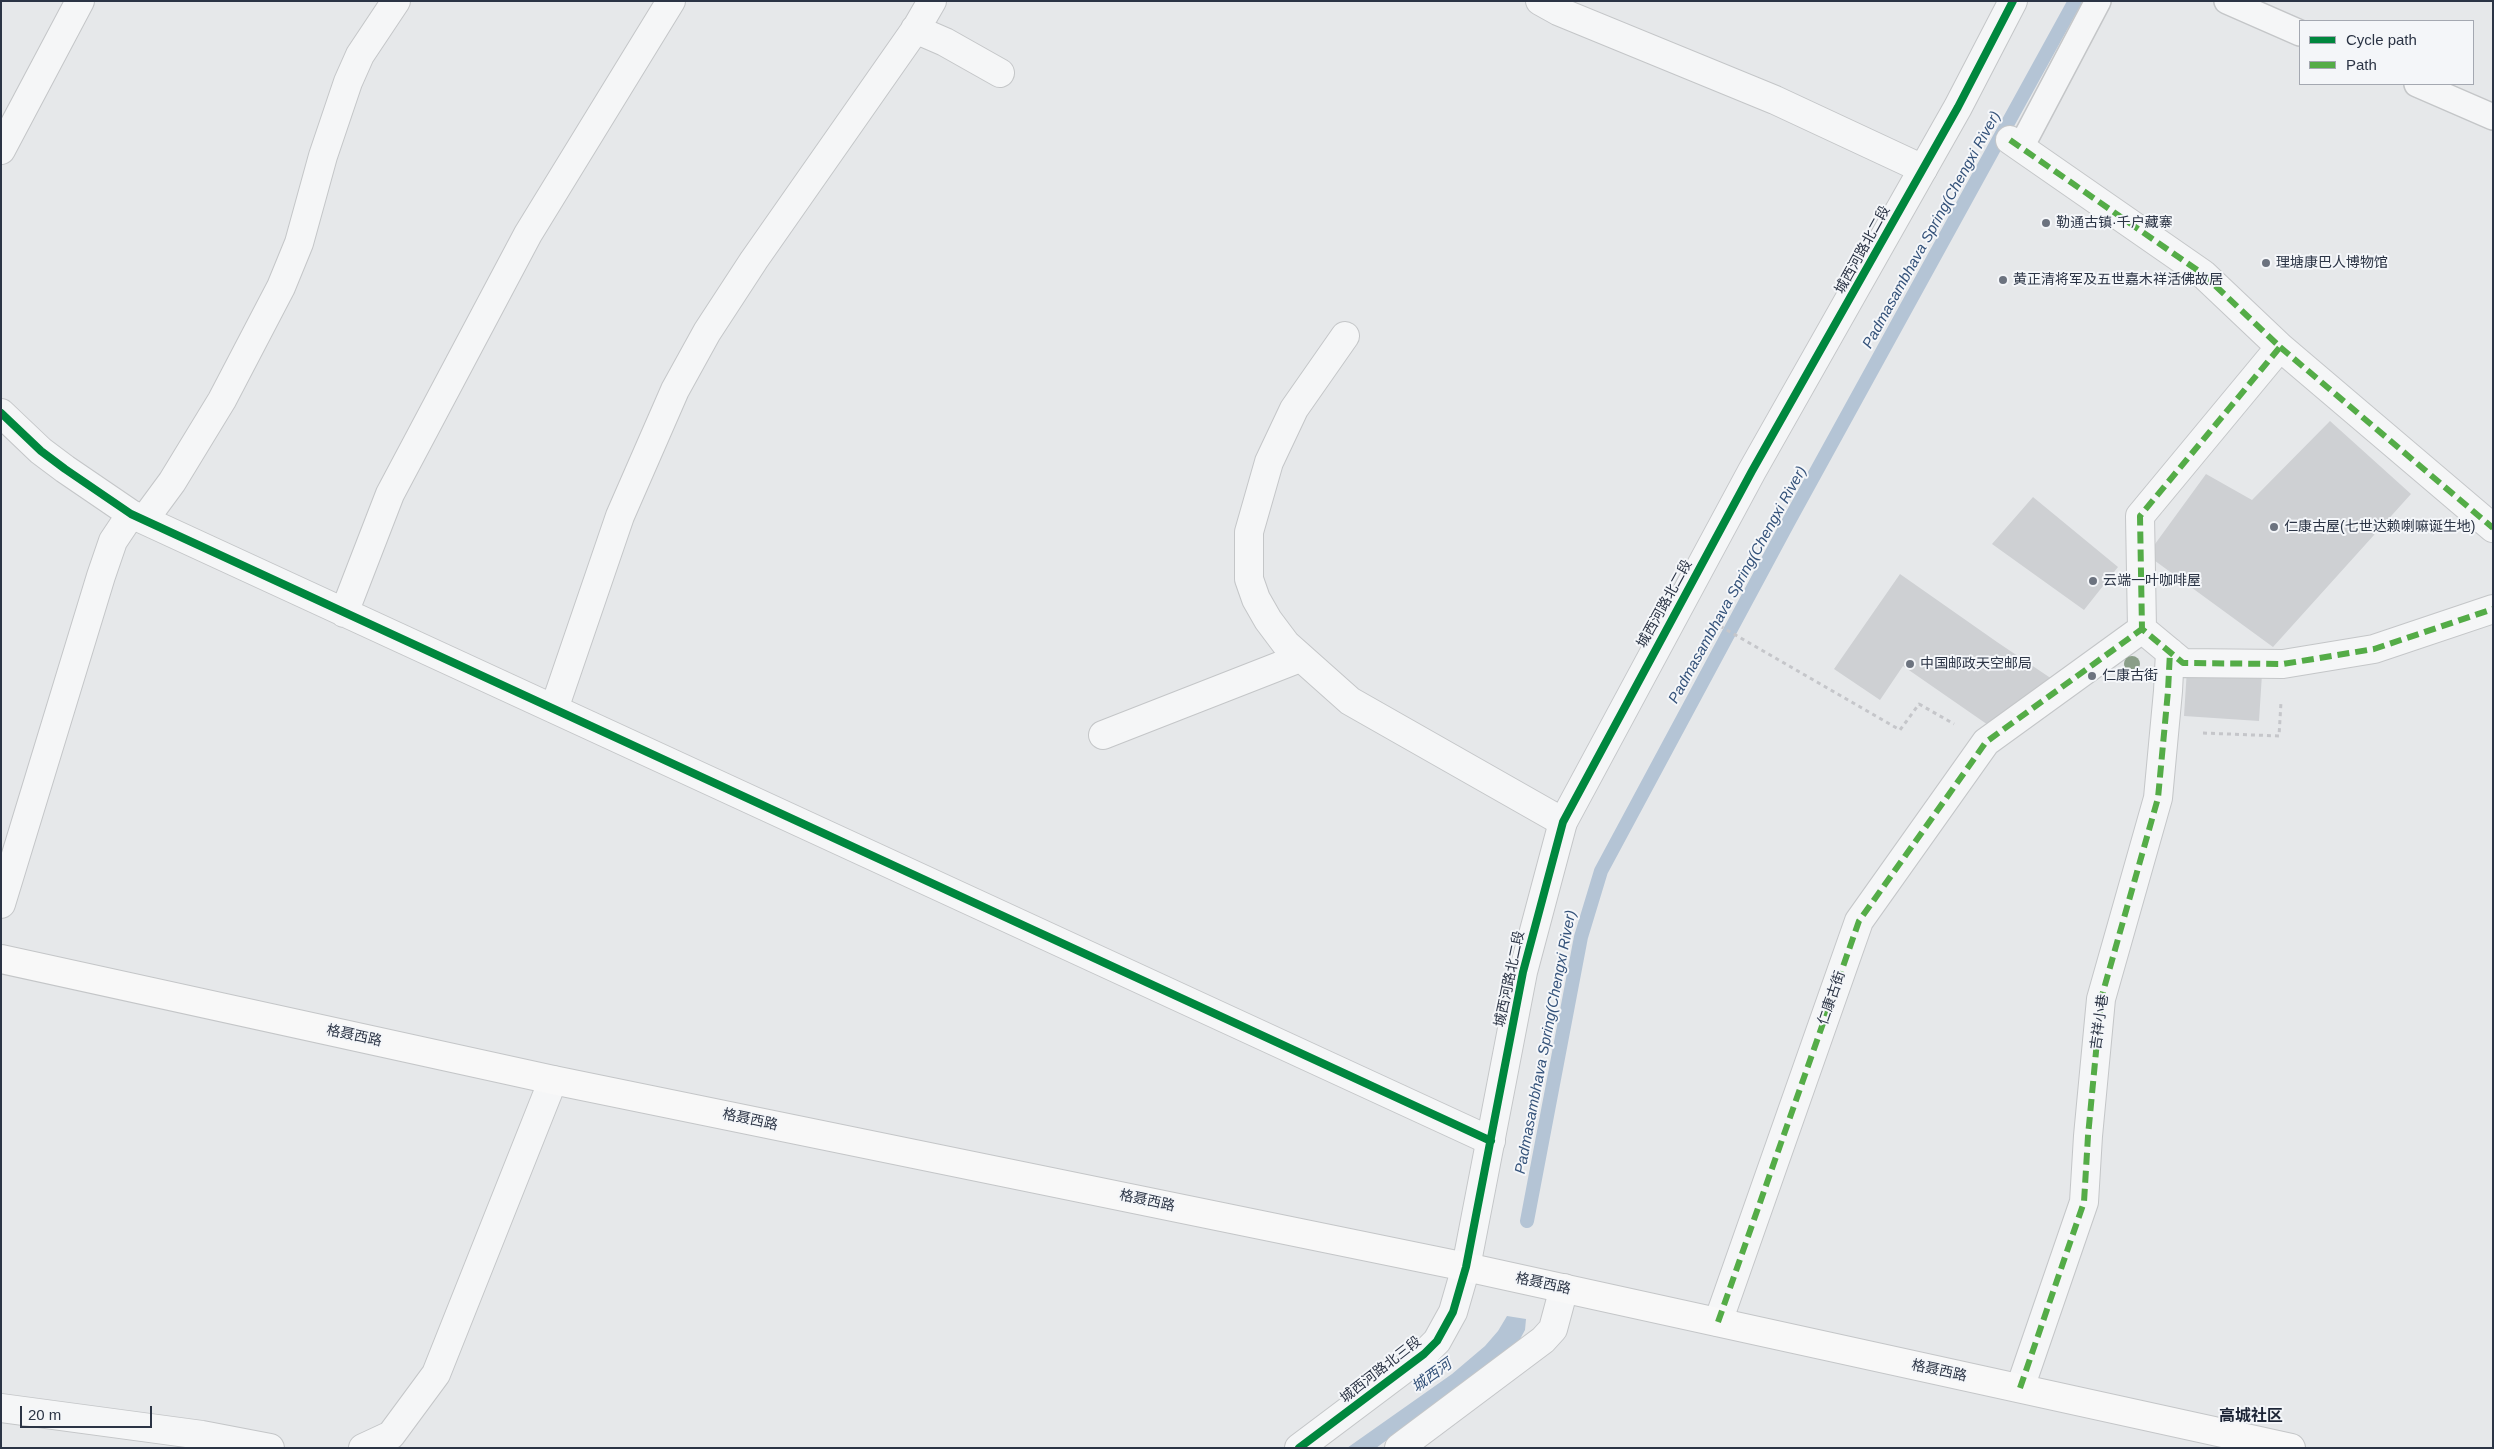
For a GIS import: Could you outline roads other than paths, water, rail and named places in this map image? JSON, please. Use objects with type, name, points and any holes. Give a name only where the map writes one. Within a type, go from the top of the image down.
[{"type":"main road","name":"格聂西路","points":[[1,959],[553,1080],[1466,1267],[2280,1447]]},
{"type":"street","points":[[1,150],[80,1]]},
{"type":"street","points":[[1,904],[101,576],[114,541],[172,482],[222,400],[281,287],[299,243],[323,156],[348,82],[360,55],[396,1]]},
{"type":"street","points":[[344,613],[390,494],[528,234],[671,1]]},
{"type":"street","points":[[554,709],[620,516],[675,390],[707,332],[754,260],[915,29],[932,1]]},
{"type":"street","points":[[1540,1],[1558,11],[1775,100],[1923,169]]},
{"type":"street","name":"城西河路北二段","points":[[1466,1267],[1523,972],[1563,822],[1743,487],[1923,169],[2013,1]]},
{"type":"street","points":[[915,29],[945,42],[1000,73]]},
{"type":"street","points":[[2016,143],[2204,274],[2280,347],[2493,528]]},
{"type":"street","points":[[1345,336],[1294,409],[1268,462],[1249,532],[1249,579],[1256,599],[1268,620],[1286,644],[1350,701],[1563,822]]},
{"type":"street","points":[[2280,347],[2140,516],[2142,629],[2183,664],[2284,664],[2374,650],[2493,609]]},
{"type":"street","points":[[1,413],[12,437],[138,517],[1491,1141]]},
{"type":"street","name":"仁康古街","points":[[1718,1322],[1859,922],[1986,742],[2142,629]]},
{"type":"street","name":"吉祥小巷","points":[[2020,1388],[2084,1202],[2088,1136],[2101,999],[2158,798],[2170,652]]},
{"type":"street","points":[[1103,736],[1300,658]]},
{"type":"street","points":[[363,1448],[391,1435],[436,1374],[553,1080]]},
{"type":"street","name":"城西河路北三段","points":[[1299,1448],[1424,1354],[1437,1340],[1454,1312],[1466,1267]]},
{"type":"street","points":[[1399,1448],[1543,1340],[1553,1329],[1564,1288]]},
{"type":"street","points":[[1,1408],[200,1442],[270,1448]]},
{"type":"lane","points":[[2016,143],[2098,1]]},
{"type":"lane","points":[[2227,1],[2299,33]]},
{"type":"lane","points":[[2419,85],[2493,117]]},
{"type":"water","points":[[1507,1316],[1526,1319],[1525,1330],[1519,1341],[1489,1366],[1376,1448],[1347,1448],[1452,1374],[1485,1346],[1498,1331]]},
{"type":"waterway","name":"Padmasambhava Spring(Chengxi River)","points":[[1527,1221],[1581,937],[1601,871],[1789,521],[2075,1]]},
{"type":"place","name":"勒通古镇·千户藏寨","points":[[2046,223]]},
{"type":"place","name":"理塘康巴人博物馆","points":[[2266,263]]},
{"type":"place","name":"黄正清将军及五世嘉木祥活佛故居","points":[[2003,280]]},
{"type":"place","name":"仁康古屋(七世达赖喇嘛诞生地)","points":[[2274,527]]},
{"type":"place","name":"云端一叶咖啡屋","points":[[2093,581]]},
{"type":"place","name":"中国邮政天空邮局","points":[[1910,664]]},
{"type":"place","name":"仁康古街","points":[[2092,676]]},
{"type":"district","name":"高城社区","points":[[2251,1417]]},
{"type":"water label","name":"城西河","points":[[1432,1376]]}]
